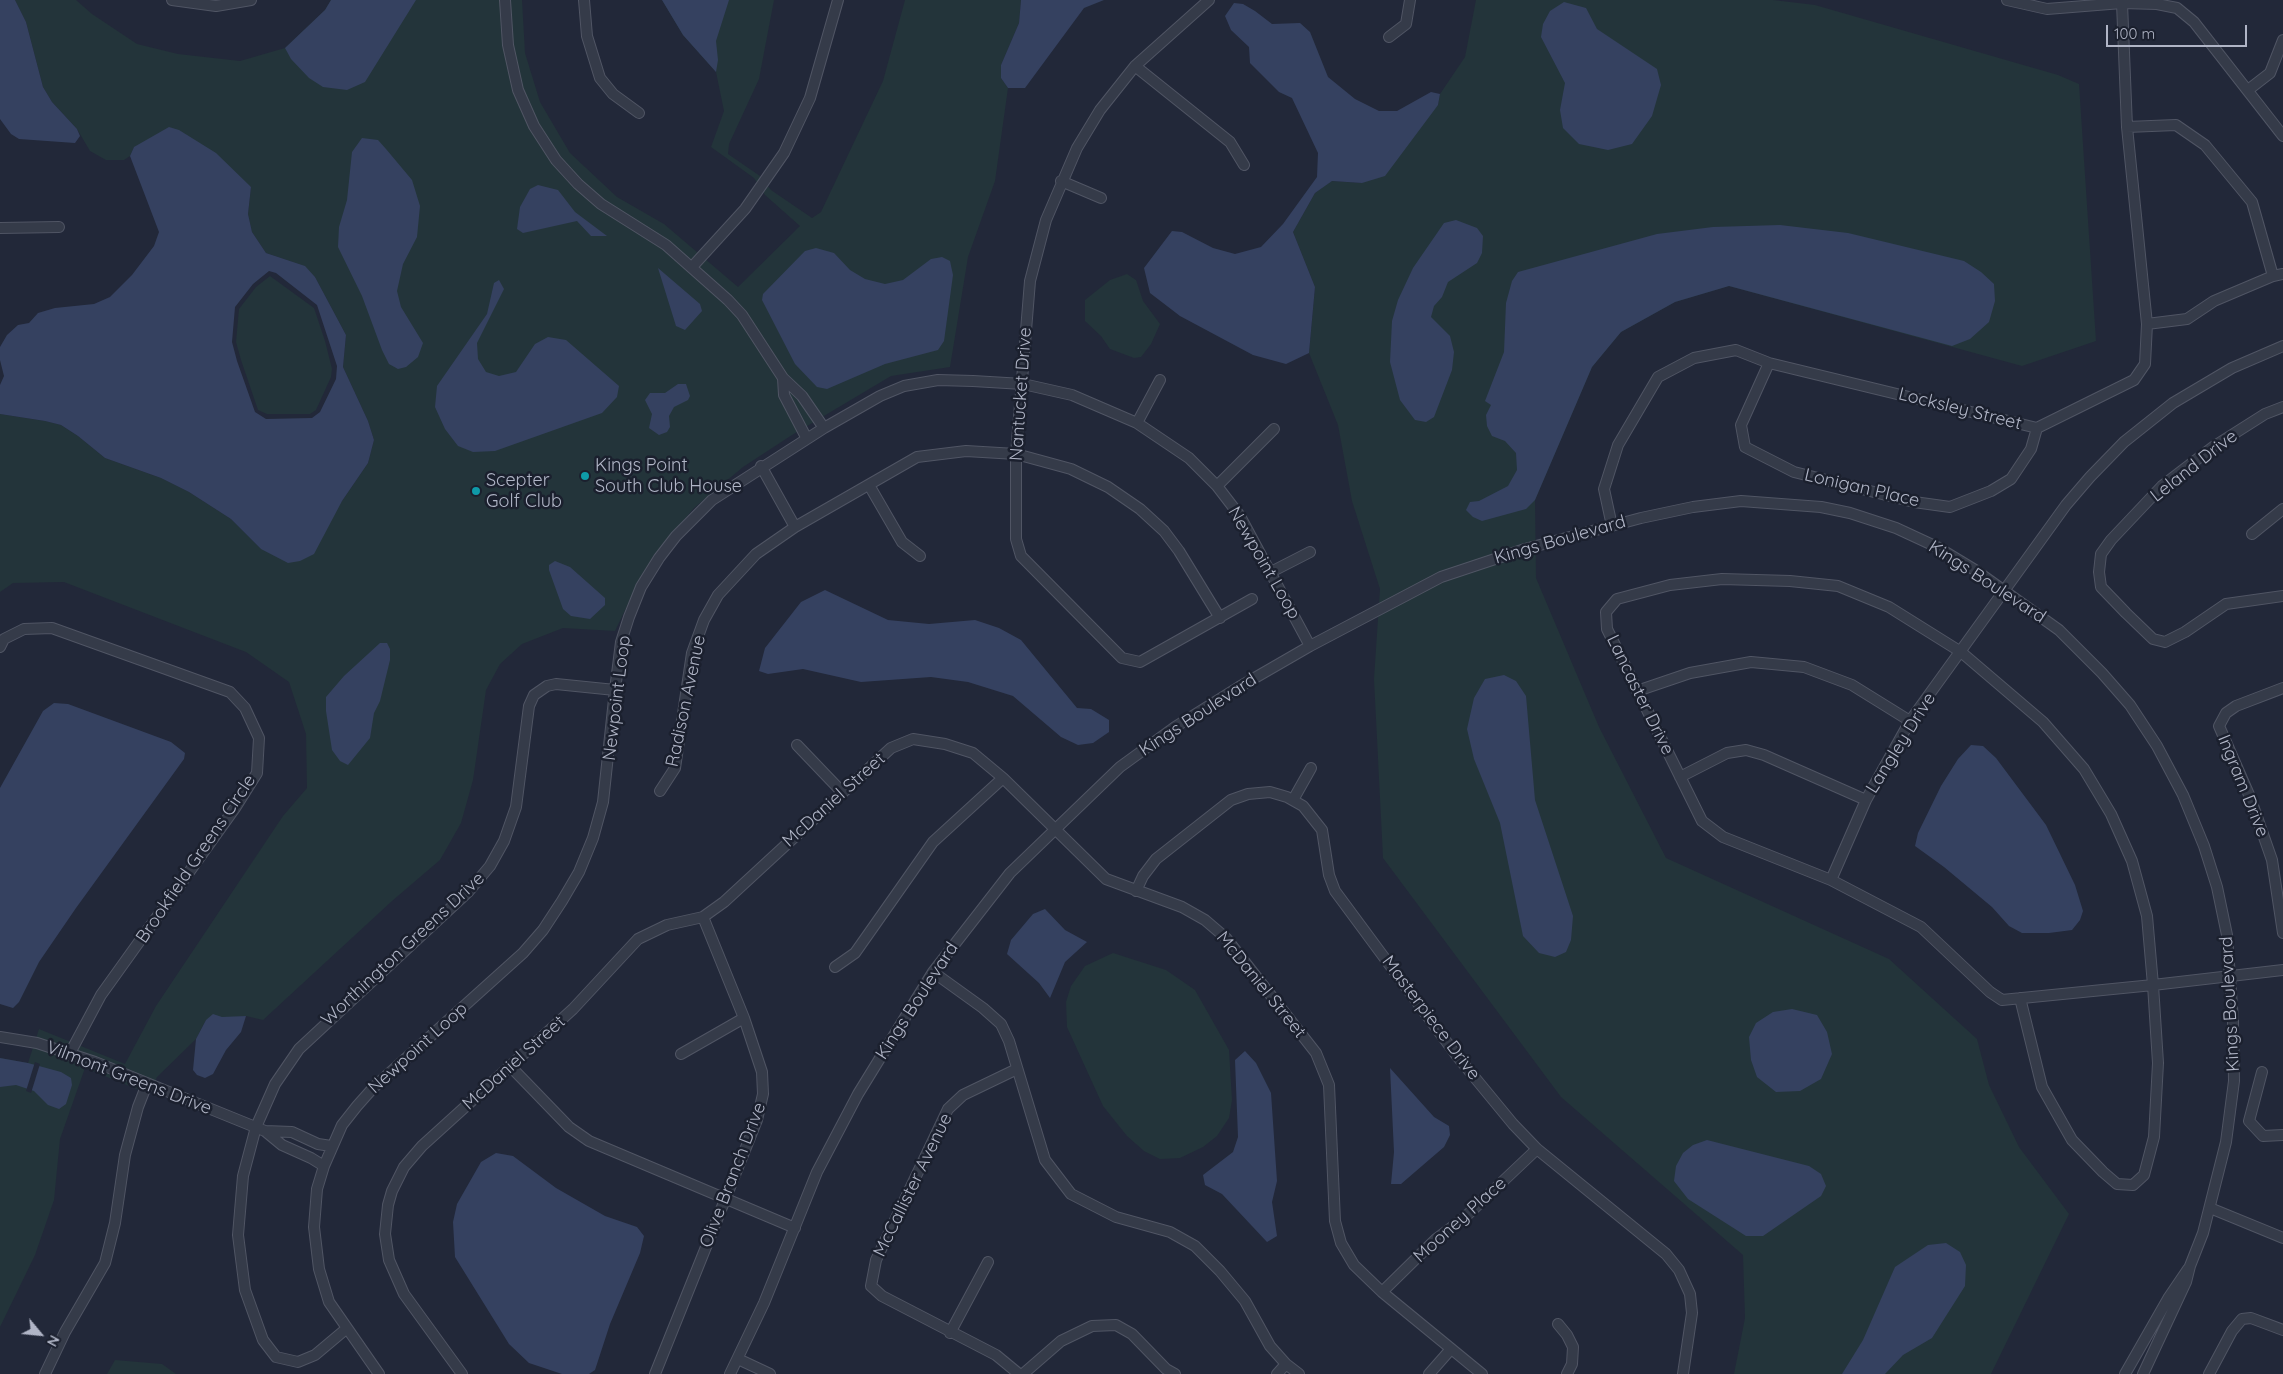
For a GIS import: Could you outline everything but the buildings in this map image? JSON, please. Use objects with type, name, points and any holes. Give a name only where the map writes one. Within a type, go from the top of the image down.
[{"type":"street","points":[[172,0],[216,6],[251,0]]},
{"type":"street","points":[[505,0],[506,37],[514,74],[530,117],[548,148],[567,173],[601,204],[659,240],[692,267],[742,315],[783,378],[802,396],[824,428]]},
{"type":"street","points":[[584,0],[586,36],[600,78],[613,94],[639,113]]},
{"type":"street","points":[[692,267],[745,209],[784,153],[810,98],[838,0]]},
{"type":"street","name":"Nantucket Drive","points":[[1209,0],[1135,66],[1100,110],[1061,181],[1046,220],[1030,281],[1016,454],[1016,539],[1021,556],[1122,658],[1140,662],[1252,599]]},
{"type":"street","points":[[1390,37],[1406,24],[1410,0]]},
{"type":"street","points":[[2011,1],[2047,9],[2122,3],[2157,4],[2176,8],[2194,22],[2283,136]]},
{"type":"street","name":"Locksley Street","points":[[1612,526],[1604,489],[1618,445],[1658,376],[1694,358],[1736,350],[1769,363],[2037,428],[2134,380],[2145,364],[2147,324],[2128,127],[2122,3]]},
{"type":"street","points":[[2248,90],[2270,73],[2283,40]]},
{"type":"street","points":[[1135,66],[1230,142],[1244,166]]},
{"type":"street","points":[[2128,127],[2176,125],[2205,145],[2252,202],[2278,275],[2214,301],[2187,319],[2147,324]]},
{"type":"street","points":[[1061,181],[1101,198]]},
{"type":"street","points":[[0,228],[59,227]]},
{"type":"street","name":"Langley Drive","points":[[1831,880],[1866,800],[1910,721],[2006,591],[2066,505],[2124,442],[2173,404],[2232,368],[2283,346]]},
{"type":"street","name":"Lonigan Place","points":[[1769,363],[1741,425],[1745,447],[1794,472],[1914,502],[1950,506],[1991,491],[2011,479],[2031,449],[2037,428]]},
{"type":"street","points":[[783,378],[784,395],[807,439]]},
{"type":"street","name":"Newpoint Loop","points":[[379,1374],[329,1302],[319,1269],[314,1227],[317,1189],[331,1146],[342,1125],[373,1088],[523,953],[543,930],[562,901],[578,872],[593,838],[603,802],[608,769],[614,690],[621,642],[629,616],[641,587],[659,558],[676,536],[712,500],[761,466],[824,428],[880,396],[904,386],[938,380],[1022,384],[1072,395],[1138,423],[1189,458],[1217,486],[1240,516],[1310,646]]},
{"type":"street","points":[[1138,423],[1160,380]]},
{"type":"street","name":"Leland Drive","points":[[2283,407],[2265,414],[2213,447],[2162,486],[2111,540],[2101,554],[2099,572],[2101,587],[2126,614],[2152,639],[2165,642],[2185,632],[2226,604],[2283,596]]},
{"type":"street","points":[[1217,486],[1274,429]]},
{"type":"street","name":"Radison Avenue","points":[[660,792],[675,768],[692,653],[704,620],[718,595],[756,554],[795,527],[917,457],[966,451],[1016,454],[1071,469],[1108,487],[1140,509],[1164,531],[1179,550],[1220,618]]},
{"type":"street","points":[[761,466],[795,527]]},
{"type":"street","points":[[869,485],[902,542],[920,556]]},
{"type":"street","name":"Kings Boulevard","points":[[730,1374],[795,1228],[817,1172],[858,1094],[933,972],[1010,872],[1120,767],[1174,727],[1310,646],[1440,577],[1525,549],[1612,526],[1693,507],[1741,501],[1821,507],[1896,528],[1938,547],[2006,591],[2059,630],[2102,673],[2130,706],[2157,746],[2183,795],[2207,854],[2217,886],[2227,935],[2231,975],[2234,1081],[2226,1142],[2203,1233],[2186,1282],[2143,1374]]},
{"type":"street","points":[[2252,534],[2283,509]]},
{"type":"street","points":[[1271,572],[1310,552]]},
{"type":"street","name":"Lancaster Drive","points":[[2020,998],[2042,1087],[2072,1140],[2117,1184],[2133,1185],[2144,1175],[2154,1137],[2158,1063],[2153,985],[2147,916],[2132,861],[2111,814],[2084,769],[2043,722],[1961,652],[1889,607],[1838,586],[1790,581],[1722,579],[1670,585],[1617,599],[1606,612],[1607,629],[1702,821],[1723,836],[1831,880],[1921,927],[1990,992],[2002,1000],[2020,998],[2153,985]]},
{"type":"street","name":"Brookfield Greens Circle","points":[[0,647],[4,639],[24,629],[52,628],[230,692],[245,708],[259,738],[257,773],[235,808],[101,996],[69,1055]]},
{"type":"street","points":[[1637,692],[1690,673],[1751,662],[1795,666],[1804,667],[1852,686],[1910,721]]},
{"type":"street","name":"Worthington Greens Drive","points":[[346,1329],[315,1355],[298,1362],[276,1357],[262,1340],[245,1290],[238,1235],[242,1183],[275,1084],[305,1042],[469,891],[490,866],[504,842],[516,807],[529,706],[534,695],[547,686],[556,684],[614,690]]},
{"type":"street","name":"Ingram Drive","points":[[2283,688],[2236,706],[2226,713],[2219,726],[2250,797],[2272,860],[2283,933]]},
{"type":"street","name":"McDaniel Street","points":[[462,1374],[397,1282],[386,1245],[388,1205],[398,1179],[422,1146],[512,1067],[573,1009],[638,939],[667,925],[703,917],[724,902],[891,748],[913,740],[945,744],[973,753],[1003,778],[1106,879],[1182,907],[1216,928],[1240,954],[1316,1053],[1329,1085],[1337,1228],[1341,1242],[1354,1265],[1382,1292],[1482,1374]]},
{"type":"street","points":[[797,745],[842,792]]},
{"type":"street","points":[[1680,777],[1727,754],[1746,750],[1764,755],[1866,800]]},
{"type":"street","points":[[1293,800],[1311,768]]},
{"type":"street","points":[[835,967],[855,953],[933,842],[1003,778]]},
{"type":"street","name":"Masterpiece Drive","points":[[1136,891],[1149,867],[1159,855],[1231,800],[1261,792],[1279,794],[1293,800],[1310,812],[1322,830],[1329,875],[1340,899],[1457,1056],[1537,1149],[1666,1254],[1679,1270],[1690,1294],[1692,1313],[1683,1374]]},
{"type":"street","name":"Olive Branch Drive","points":[[655,1374],[757,1120],[763,1094],[762,1072],[744,1018],[703,917]]},
{"type":"street","points":[[2153,985],[2283,970]]},
{"type":"street","points":[[933,972],[983,1008],[1001,1024],[1009,1040],[1045,1160],[1071,1194],[1116,1217],[1170,1232],[1195,1246],[1220,1270],[1244,1301],[1270,1346],[1286,1364],[1299,1374]]},
{"type":"street","points":[[681,1054],[744,1018]]},
{"type":"street","name":"Vilmont Greens Drive","points":[[0,1038],[37,1043],[69,1055],[96,1062],[260,1129]]},
{"type":"street","points":[[512,1067],[569,1127],[589,1141],[795,1228]]},
{"type":"street","name":"McCallister Avenue","points":[[1017,1069],[963,1095],[948,1109],[876,1260],[871,1286],[882,1296],[950,1333],[996,1355],[1019,1374]]},
{"type":"street","points":[[2262,1072],[2249,1121],[2263,1136],[2283,1135]]},
{"type":"street","points":[[45,1374],[65,1332],[106,1263],[115,1223],[125,1155],[138,1107],[148,1084]]},
{"type":"street","points":[[260,1129],[292,1132],[318,1144],[331,1146]]},
{"type":"street","points":[[260,1129],[282,1145],[324,1166]]},
{"type":"street","name":"Mooney Place","points":[[1382,1292],[1436,1239],[1463,1219],[1537,1149]]},
{"type":"street","points":[[2210,1208],[2283,1238]]},
{"type":"street","points":[[950,1333],[988,1262]]},
{"type":"street","name":"Kings Boulevard","points":[[2129,1373],[2178,1281],[2190,1266]]},
{"type":"street","points":[[2209,1374],[2232,1331],[2242,1319],[2251,1318],[2283,1330]]},
{"type":"street","points":[[1558,1324],[1567,1335],[1572,1347],[1572,1364],[1567,1374]]},
{"type":"street","points":[[1023,1374],[1061,1341],[1092,1326],[1116,1325],[1132,1334],[1166,1369],[1176,1374]]},
{"type":"street","points":[[1429,1374],[1451,1348]]},
{"type":"street","points":[[738,1359],[770,1374]]},
{"type":"street","points":[[1277,1374],[1286,1364]]},
{"type":"shaded area","name":"Scepter Golf Club","points":[[15,0],[76,0],[92,14],[137,44],[178,54],[240,61],[285,48],[325,10],[331,0],[522,0],[525,53],[540,102],[570,153],[617,197],[664,224],[738,287],[800,226],[765,195],[754,178],[711,147],[724,111],[716,72],[683,35],[662,0],[774,0],[759,79],[729,144],[728,154],[760,176],[771,190],[812,218],[821,212],[883,81],[905,0],[1021,0],[1019,23],[1001,65],[1001,78],[1008,88],[995,181],[968,257],[950,367],[891,376],[792,435],[743,467],[694,508],[669,538],[641,577],[615,631],[563,628],[522,644],[500,664],[486,690],[473,780],[461,823],[440,860],[392,901],[263,1020],[246,1016],[206,1020],[196,1039],[157,1077],[149,1094],[85,1068],[60,1139],[54,1200],[35,1255],[0,1327],[0,1058],[28,1063],[39,1029],[125,1064],[156,1006],[283,816],[307,788],[306,734],[289,682],[246,652],[64,582],[13,583],[0,592],[0,414],[61,425],[105,458],[161,478],[189,492],[231,519],[261,549],[342,501],[368,463],[374,440],[368,421],[343,367],[346,335],[315,277],[304,266],[266,253],[252,232],[248,214],[251,187],[134,147],[130,156],[124,160],[106,160],[90,151],[77,129],[52,102],[43,87],[26,22]]},
{"type":"shaded area","points":[[1476,0],[1773,0],[1815,5],[2058,75],[2079,84],[2096,341],[2022,366],[1729,286],[1675,302],[1621,332],[1592,367],[1535,500],[1536,578],[1599,727],[1666,858],[1889,959],[1977,1039],[1989,1085],[2019,1147],[2069,1214],[1991,1374],[1734,1374],[1745,1318],[1743,1255],[1561,1097],[1383,858],[1374,679],[1380,589],[1352,501],[1338,425],[1309,353],[1315,287],[1293,232],[1315,193],[1331,181],[1362,183],[1438,105],[1440,94],[1465,57]]},
{"type":"shaded area","points":[[1127,274],[1136,280],[1143,301],[1160,324],[1151,344],[1141,357],[1134,358],[1110,349],[1101,336],[1085,321],[1085,300],[1110,280]]},
{"type":"shaded area","points":[[270,276],[314,308],[325,341],[332,369],[331,377],[316,410],[310,414],[267,414],[258,410],[241,360],[236,342],[239,309],[256,287]]},
{"type":"shaded area","points":[[1113,953],[1166,970],[1195,990],[1229,1050],[1232,1100],[1229,1118],[1217,1136],[1203,1147],[1180,1158],[1160,1159],[1144,1151],[1127,1136],[1103,1106],[1067,1027],[1066,1002],[1071,986],[1085,966]]},
{"type":"shaded area","points":[[115,1360],[162,1364],[176,1374],[107,1374]]},
{"type":"water","points":[[0,0],[15,0],[26,22],[43,87],[52,102],[77,129],[80,136],[75,143],[19,139],[11,134],[0,119]]},
{"type":"water","points":[[331,0],[416,0],[365,82],[347,90],[323,87],[309,78],[291,59],[285,48],[325,10]]},
{"type":"water","points":[[662,0],[729,0],[716,41],[718,60],[716,72],[683,35]]},
{"type":"water","points":[[1021,0],[1104,0],[1084,8],[1025,88],[1008,88],[1001,78],[1001,65],[1019,23]]},
{"type":"water","points":[[1564,2],[1586,8],[1597,29],[1657,69],[1661,85],[1652,116],[1632,144],[1608,150],[1579,144],[1563,128],[1560,110],[1565,83],[1541,37],[1543,24],[1550,11]]},
{"type":"water","points":[[1234,3],[1243,4],[1272,24],[1300,23],[1310,32],[1328,77],[1355,99],[1379,111],[1397,111],[1431,92],[1440,94],[1438,105],[1385,176],[1362,183],[1332,181],[1315,193],[1293,232],[1315,287],[1309,353],[1286,364],[1253,355],[1180,316],[1150,293],[1144,268],[1172,231],[1182,232],[1213,248],[1235,254],[1261,247],[1283,224],[1317,177],[1318,153],[1292,98],[1279,92],[1250,63],[1249,47],[1231,30],[1225,16]]},
{"type":"water","points":[[169,127],[179,130],[216,153],[251,187],[248,214],[252,232],[266,253],[305,266],[315,277],[346,335],[343,367],[368,421],[374,440],[368,463],[342,501],[314,554],[300,561],[288,563],[261,549],[231,519],[189,492],[161,478],[105,458],[61,425],[0,414],[0,385],[4,376],[0,360],[0,347],[7,335],[18,325],[29,323],[38,313],[55,308],[94,304],[110,297],[132,275],[154,246],[159,232],[130,156],[134,147]],"holes":[[[269,271],[276,273],[317,305],[337,366],[336,379],[320,412],[312,418],[266,419],[255,412],[232,342],[235,307],[253,284]]]},
{"type":"water","points":[[362,138],[378,140],[386,149],[412,180],[420,206],[417,237],[403,264],[397,291],[401,307],[423,343],[418,357],[406,367],[398,369],[389,364],[382,350],[362,296],[338,247],[339,227],[347,200],[352,152]]},
{"type":"water","points":[[538,185],[558,190],[575,212],[607,236],[591,236],[577,221],[523,233],[517,229],[520,207],[530,189]]},
{"type":"water","points":[[1456,220],[1477,228],[1483,236],[1482,253],[1477,263],[1448,282],[1442,297],[1434,306],[1431,317],[1450,336],[1454,352],[1452,370],[1434,417],[1426,422],[1415,420],[1400,400],[1390,362],[1392,321],[1398,300],[1413,268],[1444,223]]},
{"type":"water","points":[[1780,225],[1848,233],[1964,261],[1981,272],[1994,284],[1995,301],[1989,322],[1970,339],[1952,346],[1729,286],[1675,302],[1621,332],[1592,367],[1535,500],[1526,509],[1482,521],[1473,517],[1466,510],[1470,502],[1479,501],[1508,486],[1517,470],[1516,453],[1505,441],[1492,436],[1487,426],[1486,415],[1491,405],[1485,401],[1504,352],[1506,303],[1512,281],[1518,272],[1657,234],[1713,227]]},
{"type":"water","points":[[816,248],[834,253],[850,270],[865,279],[885,284],[903,280],[931,259],[942,257],[950,261],[953,275],[944,341],[938,350],[885,364],[827,389],[817,387],[795,364],[762,300],[763,294],[805,251]]},
{"type":"water","points":[[658,268],[700,304],[702,311],[685,330],[676,326]]},
{"type":"water","points":[[499,280],[504,289],[477,343],[478,359],[486,372],[499,376],[516,372],[535,344],[548,337],[566,340],[619,386],[617,397],[602,413],[495,451],[473,452],[458,446],[445,429],[435,407],[437,386],[487,314],[494,283]]},
{"type":"water","points":[[678,384],[686,384],[690,396],[688,400],[674,407],[669,416],[670,427],[667,432],[659,435],[649,428],[652,414],[645,400],[650,393],[665,393]]},
{"type":"water","points":[[555,561],[570,567],[605,598],[605,605],[590,619],[571,616],[563,609],[549,570],[549,565]]},
{"type":"water","points":[[825,590],[888,620],[929,624],[975,620],[999,628],[1021,640],[1077,708],[1091,709],[1109,720],[1109,732],[1093,743],[1078,745],[1061,737],[1013,696],[968,682],[931,677],[861,682],[803,669],[768,674],[759,671],[765,648],[801,602]]},
{"type":"water","points":[[380,643],[387,643],[390,649],[390,660],[380,701],[374,713],[370,738],[348,765],[340,761],[332,750],[326,711],[326,697],[344,676]]},
{"type":"water","points":[[1504,675],[1516,681],[1526,696],[1535,800],[1573,916],[1571,940],[1566,952],[1555,957],[1539,953],[1523,936],[1500,823],[1474,759],[1467,729],[1474,698],[1485,679]]},
{"type":"water","points":[[54,703],[68,704],[171,742],[185,753],[184,759],[39,962],[19,1002],[13,1008],[0,1004],[0,788],[43,711]]},
{"type":"water","points":[[1971,745],[1983,746],[1996,758],[2046,825],[2075,885],[2083,911],[2080,920],[2072,930],[2049,933],[2022,933],[2009,926],[1992,907],[1944,867],[1915,846],[1918,833],[1941,786],[1958,759]]},
{"type":"water","points":[[1045,909],[1065,930],[1087,942],[1065,962],[1050,998],[1039,983],[1007,954],[1011,940],[1033,914]]},
{"type":"water","points":[[1792,1009],[1817,1015],[1827,1032],[1832,1054],[1821,1079],[1800,1091],[1776,1092],[1757,1077],[1751,1060],[1749,1037],[1756,1023],[1773,1012]]},
{"type":"water","points":[[213,1014],[222,1017],[246,1016],[241,1032],[226,1050],[213,1074],[205,1078],[197,1075],[193,1070],[196,1039],[206,1020]]},
{"type":"water","points":[[1245,1051],[1256,1063],[1271,1093],[1277,1181],[1272,1202],[1277,1236],[1267,1242],[1222,1194],[1205,1185],[1203,1175],[1233,1152],[1238,1137],[1235,1060]]},
{"type":"water","points":[[0,1058],[61,1072],[71,1078],[72,1085],[66,1104],[59,1109],[48,1105],[34,1091],[16,1085],[0,1087]]},
{"type":"water","points":[[1390,1068],[1434,1117],[1449,1126],[1450,1135],[1444,1147],[1401,1184],[1391,1184],[1394,1152]]},
{"type":"water","points":[[1707,1140],[1809,1166],[1821,1174],[1826,1186],[1821,1196],[1763,1236],[1746,1236],[1688,1199],[1674,1181],[1676,1166],[1683,1153],[1693,1145]]},
{"type":"water","points":[[496,1153],[513,1156],[556,1188],[605,1216],[637,1227],[644,1236],[640,1253],[610,1324],[595,1370],[589,1374],[562,1374],[529,1363],[509,1344],[455,1257],[453,1222],[457,1204],[481,1162]]},
{"type":"water","points":[[1946,1243],[1960,1252],[1966,1265],[1965,1286],[1932,1338],[1903,1355],[1885,1374],[1842,1374],[1863,1340],[1895,1267],[1928,1245]]},
{"type":"pier","points":[[35,1062],[40,1064],[31,1093],[26,1091]]},
{"type":"place","name":"Kings Point South Club House","points":[[585,476]]},
{"type":"place","name":"Scepter Golf Club","points":[[476,491]]}]
